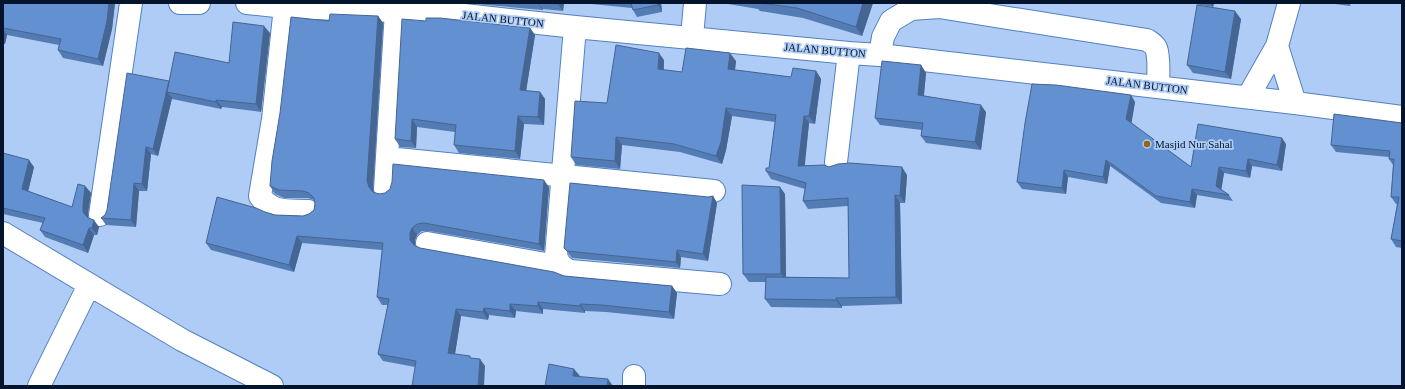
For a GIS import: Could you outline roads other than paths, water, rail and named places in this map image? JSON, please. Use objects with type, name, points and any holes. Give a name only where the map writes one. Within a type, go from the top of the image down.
[{"type":"street","points":[[100,215],[131,3]]},
{"type":"street","name":"JALAN BUTTON","points":[[247,3],[285,7],[446,13],[575,27],[880,55],[1248,97],[1402,117]]},
{"type":"street","points":[[692,37],[695,3]]},
{"type":"street","points":[[1248,97],[1277,46],[1289,3]]},
{"type":"street","points":[[285,7],[273,118],[260,196],[268,205],[276,209],[308,211]]},
{"type":"street","points":[[880,55],[883,37],[891,21],[911,9],[939,7],[1146,40],[1152,43],[1156,48],[1158,59],[1158,87]]},
{"type":"street","points":[[385,189],[396,11]]},
{"type":"street","points":[[562,267],[556,256],[575,27]]},
{"type":"street","points":[[1277,46],[1295,103]]},
{"type":"street","points":[[836,162],[849,53]]},
{"type":"street","points":[[387,158],[714,191]]},
{"type":"street","points":[[3,233],[182,340],[272,386]]},
{"type":"street","points":[[427,243],[562,267],[570,271],[720,284]]},
{"type":"street","points":[[39,386],[89,285]]},
{"type":"place","name":"Masjid Nur Sahal","points":[[1147,144]]}]
